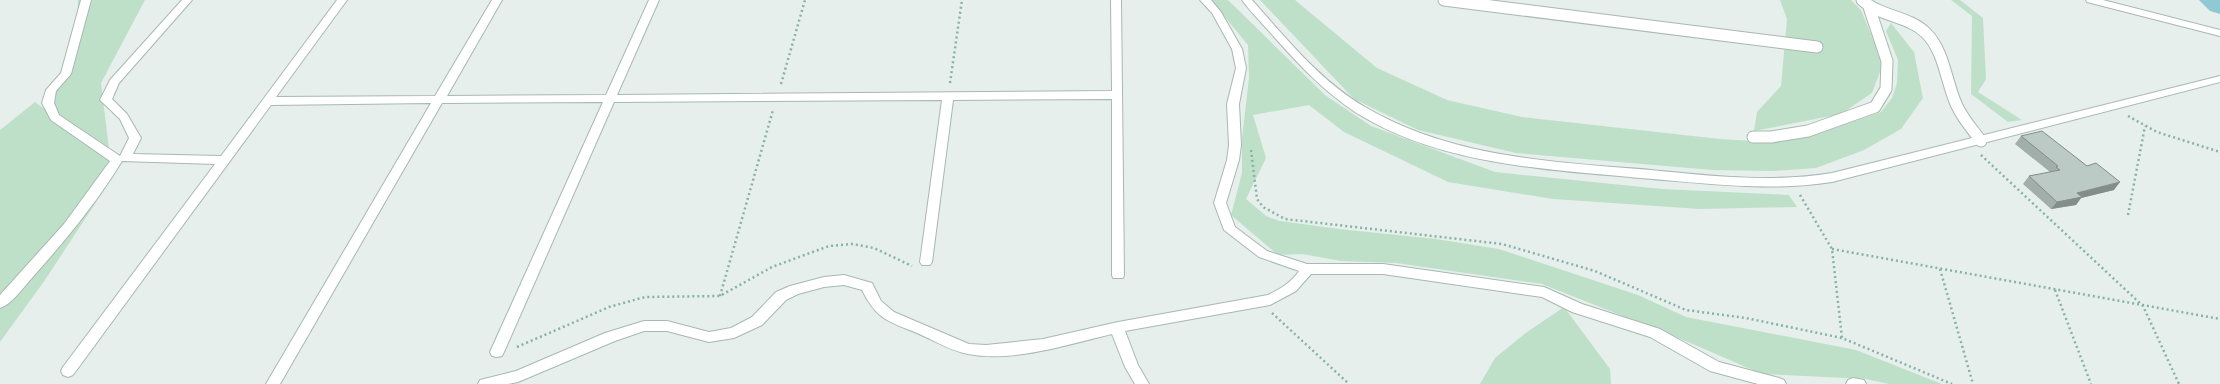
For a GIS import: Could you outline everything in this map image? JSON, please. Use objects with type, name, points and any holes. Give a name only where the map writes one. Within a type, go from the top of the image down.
[{"type":"street","points":[[0,303],[20,285],[56,244],[102,184],[117,160],[55,117],[48,103],[51,90],[66,74],[86,0]]},
{"type":"street","points":[[187,0],[114,82],[106,100],[119,110],[129,122],[134,138],[125,158],[223,160]]},
{"type":"street","points":[[68,371],[342,0]]},
{"type":"street","points":[[273,384],[497,0]]},
{"type":"street","points":[[497,352],[654,0]]},
{"type":"street","points":[[1116,0],[1118,95],[1118,276]]},
{"type":"street","points":[[1205,0],[1216,12],[1237,49],[1241,68],[1233,104],[1235,144],[1233,160],[1220,203],[1230,230],[1263,254],[1307,269],[1383,269],[1544,292],[1577,308],[1655,332],[1715,367],[1779,384]]},
{"type":"street","points":[[1247,0],[1320,80],[1338,95],[1362,111],[1421,139],[1482,157],[1523,163],[1711,180],[1792,183],[1836,176],[1981,141],[2220,79]]},
{"type":"street","points":[[2091,0],[2220,33]]},
{"type":"street","points":[[266,101],[440,98],[1118,95]]},
{"type":"street","points":[[926,262],[948,96]]},
{"type":"street","points":[[485,384],[518,376],[610,337],[644,326],[667,326],[709,337],[734,332],[757,321],[781,296],[824,282],[844,280],[867,286],[876,304],[889,316],[968,349],[980,351],[1038,345],[1118,328],[1270,300],[1293,289],[1301,280],[1307,269]]},
{"type":"street","points":[[1118,328],[1132,367],[1142,384]]},
{"type":"street","points":[[1853,384],[1859,384]]},
{"type":"lane","points":[[1444,0],[1817,47]]},
{"type":"lane","points":[[1753,137],[1771,137],[1808,132],[1875,107],[1886,89],[1887,61],[1866,4]]},
{"type":"lane","points":[[1866,4],[1915,25],[1928,34],[1942,62],[1957,106],[1981,141]]},
{"type":"path","points":[[779,91],[805,0]]},
{"type":"path","points":[[948,96],[962,0]]},
{"type":"path","points":[[720,296],[774,106]]},
{"type":"path","points":[[2112,107],[2157,132],[2220,152]]},
{"type":"path","points":[[2128,215],[2145,126]]},
{"type":"path","points":[[1969,144],[2143,306],[2179,384]]},
{"type":"path","points":[[1250,146],[1257,199],[1263,207],[1285,219],[1502,244],[1595,271],[1686,310],[1746,318],[1842,338],[1952,384]]},
{"type":"path","points":[[1792,183],[1832,249],[1842,338]]},
{"type":"path","points":[[497,352],[513,349],[609,307],[645,297],[720,296],[772,267],[829,246],[852,244],[874,248],[892,255],[918,269],[921,269],[926,262]]},
{"type":"path","points":[[1832,249],[2220,318]]},
{"type":"path","points":[[1940,269],[1973,384]]},
{"type":"path","points":[[2055,289],[2091,384]]},
{"type":"path","points":[[1260,302],[1349,384]]},
{"type":"green space","points":[[78,0],[145,0],[101,83],[109,149],[125,158],[45,280],[0,342],[0,130],[35,102],[58,119],[48,103],[77,33]]},
{"type":"green space","points":[[1211,0],[1228,0],[1325,95],[1371,126],[1495,172],[1662,189],[1789,195],[1797,207],[1700,209],[1553,199],[1448,182],[1344,132],[1309,105],[1253,115],[1266,158],[1246,199],[1266,216],[1280,221],[1436,239],[1499,249],[1638,295],[1686,317],[1856,350],[1942,384],[1889,384],[1866,379],[1762,374],[1688,342],[1542,284],[1396,263],[1341,261],[1302,254],[1278,255],[1231,215],[1242,173],[1242,138],[1249,78],[1248,45]]},
{"type":"green space","points":[[1260,0],[1295,0],[1377,68],[1447,100],[1522,117],[1720,139],[1771,142],[1823,132],[1881,112],[1892,98],[1897,83],[1898,60],[1886,31],[1891,23],[1914,52],[1923,98],[1901,129],[1864,150],[1816,168],[1773,171],[1712,170],[1516,153],[1418,130],[1354,99]]},
{"type":"green space","points":[[1780,0],[1851,0],[1861,10],[1883,64],[1872,93],[1841,114],[1754,131],[1757,112],[1781,86],[1787,19]]},
{"type":"green space","points":[[1951,0],[1960,0],[1983,18],[1986,79],[1978,92],[2022,120],[2008,122],[1971,94],[1972,16]]},
{"type":"green space","points":[[1564,307],[1610,369],[1611,384],[1480,384],[1495,358],[1527,332]]},
{"type":"building","points":[[2042,131],[2087,166],[2096,163],[2120,182],[2077,193],[2082,197],[2057,202],[2029,176],[2060,170],[2056,167],[2058,166],[2021,136]]},
{"type":"waterway","points":[[2213,0],[2220,5]]}]
